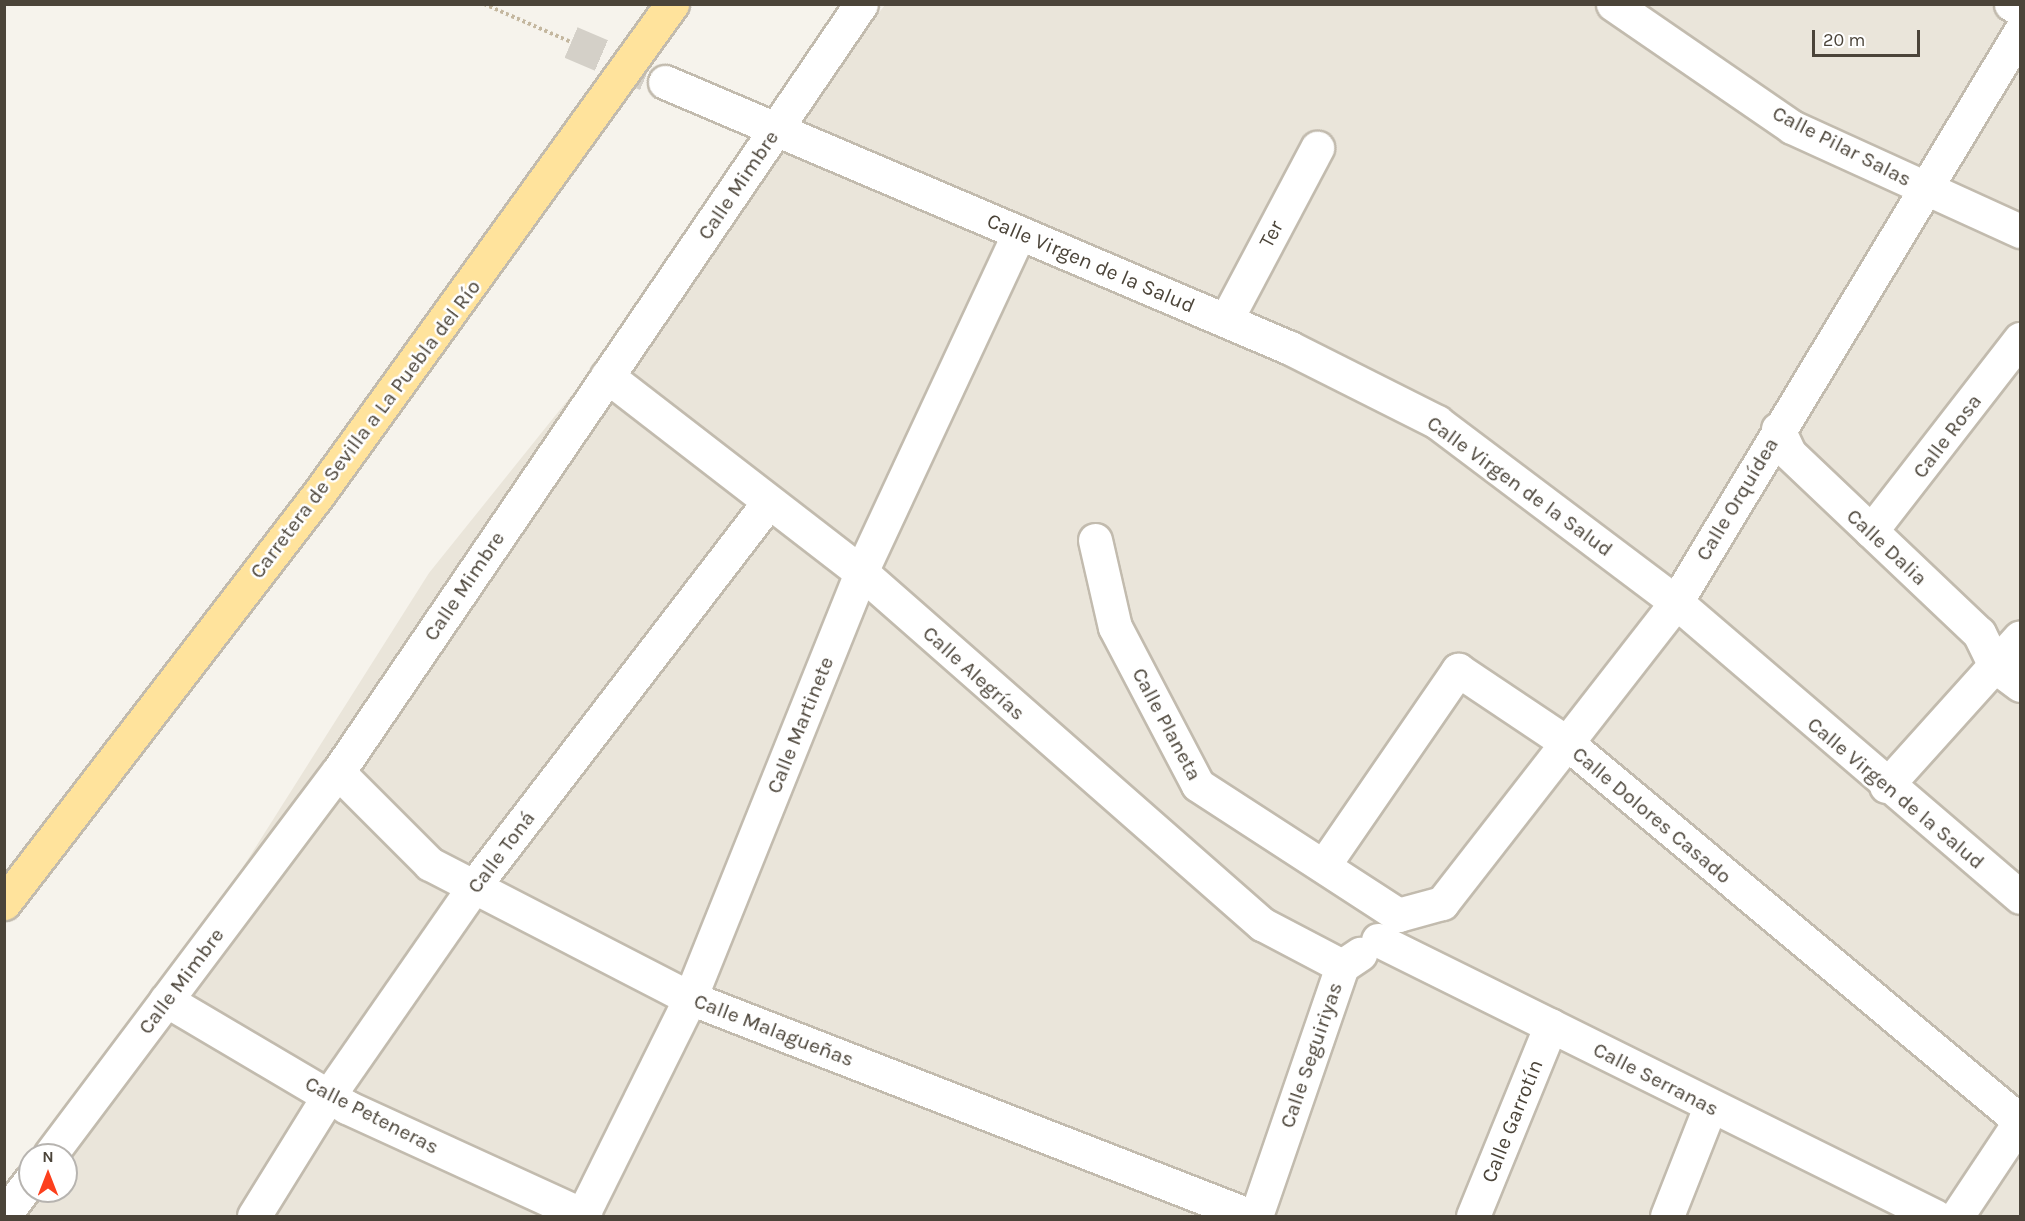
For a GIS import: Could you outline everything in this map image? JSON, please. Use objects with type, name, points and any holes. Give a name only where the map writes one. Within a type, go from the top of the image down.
[{"type":"main road","name":"Carretera de Sevilla a La Puebla del Río","points":[[48,846],[320,492],[672,4]]},
{"type":"main road","points":[[4,903],[48,846]]},
{"type":"main road","points":[[4,918],[48,846]]},
{"type":"street","name":"Calle Mimbre","points":[[59,1143],[338,772],[861,4]]},
{"type":"street","name":"Calle Pilar Salas","points":[[1613,4],[1792,127],[2020,231]]},
{"type":"street","points":[[2011,4],[2020,9]]},
{"type":"street","name":"Calle Orquídea","points":[[1398,915],[1442,903],[1676,602],[1923,187],[2020,32]]},
{"type":"street","name":"Calle Virgen de la Salud","points":[[665,82],[1226,320],[1437,422],[1676,602],[1886,786],[2020,897]]},
{"type":"street","name":"Ter","points":[[1226,320],[1317,148]]},
{"type":"street","name":"Calle Martinete","points":[[583,1216],[690,998],[861,572],[1019,233]]},
{"type":"street","name":"Calle Rosa","points":[[1870,531],[2020,339]]},
{"type":"street","name":"Calle Alegrías","points":[[607,376],[768,503],[861,572],[1262,924],[1342,966]]},
{"type":"street","name":"Calle Dalia","points":[[1778,429],[1789,453],[1979,633],[1995,666]]},
{"type":"street","name":"Calle Toná","points":[[254,1216],[329,1095],[474,886],[768,503]]},
{"type":"street","name":"Calle Planeta","points":[[1095,540],[1115,627],[1198,785],[1398,915]]},
{"type":"street","points":[[1886,786],[2020,637]]},
{"type":"street","points":[[1995,666],[2020,685]]},
{"type":"street","name":"Calle Dolores Casado","points":[[1324,865],[1458,670],[1567,742],[2020,1121]]},
{"type":"street","name":"Calle Malagueñas","points":[[338,772],[430,864],[690,998],[1254,1216]]},
{"type":"street","name":"Calle Seguiriyas","points":[[1254,1216],[1342,966],[1378,940],[1398,915]]},
{"type":"street","name":"Calle Serranas","points":[[1378,940],[1551,1025],[1710,1107],[1935,1216]]},
{"type":"street","name":"Calle Peteneras","points":[[166,1000],[329,1095],[583,1216]]},
{"type":"street","name":"Calle Garrotín","points":[[1473,1216],[1551,1025]]},
{"type":"street","points":[[1667,1216],[1710,1107]]},
{"type":"street","points":[[1957,1216],[2020,1121]]},
{"type":"street","points":[[4,1215],[18,1197]]},
{"type":"path","points":[[484,4],[571,42]]},
{"type":"shaded area","points":[[885,5],[2020,5],[2020,1216],[22,1216],[30,1203],[78,1203],[78,1143],[69,1143],[429,573]]},
{"type":"tunnel","points":[[571,42],[665,82]]}]
